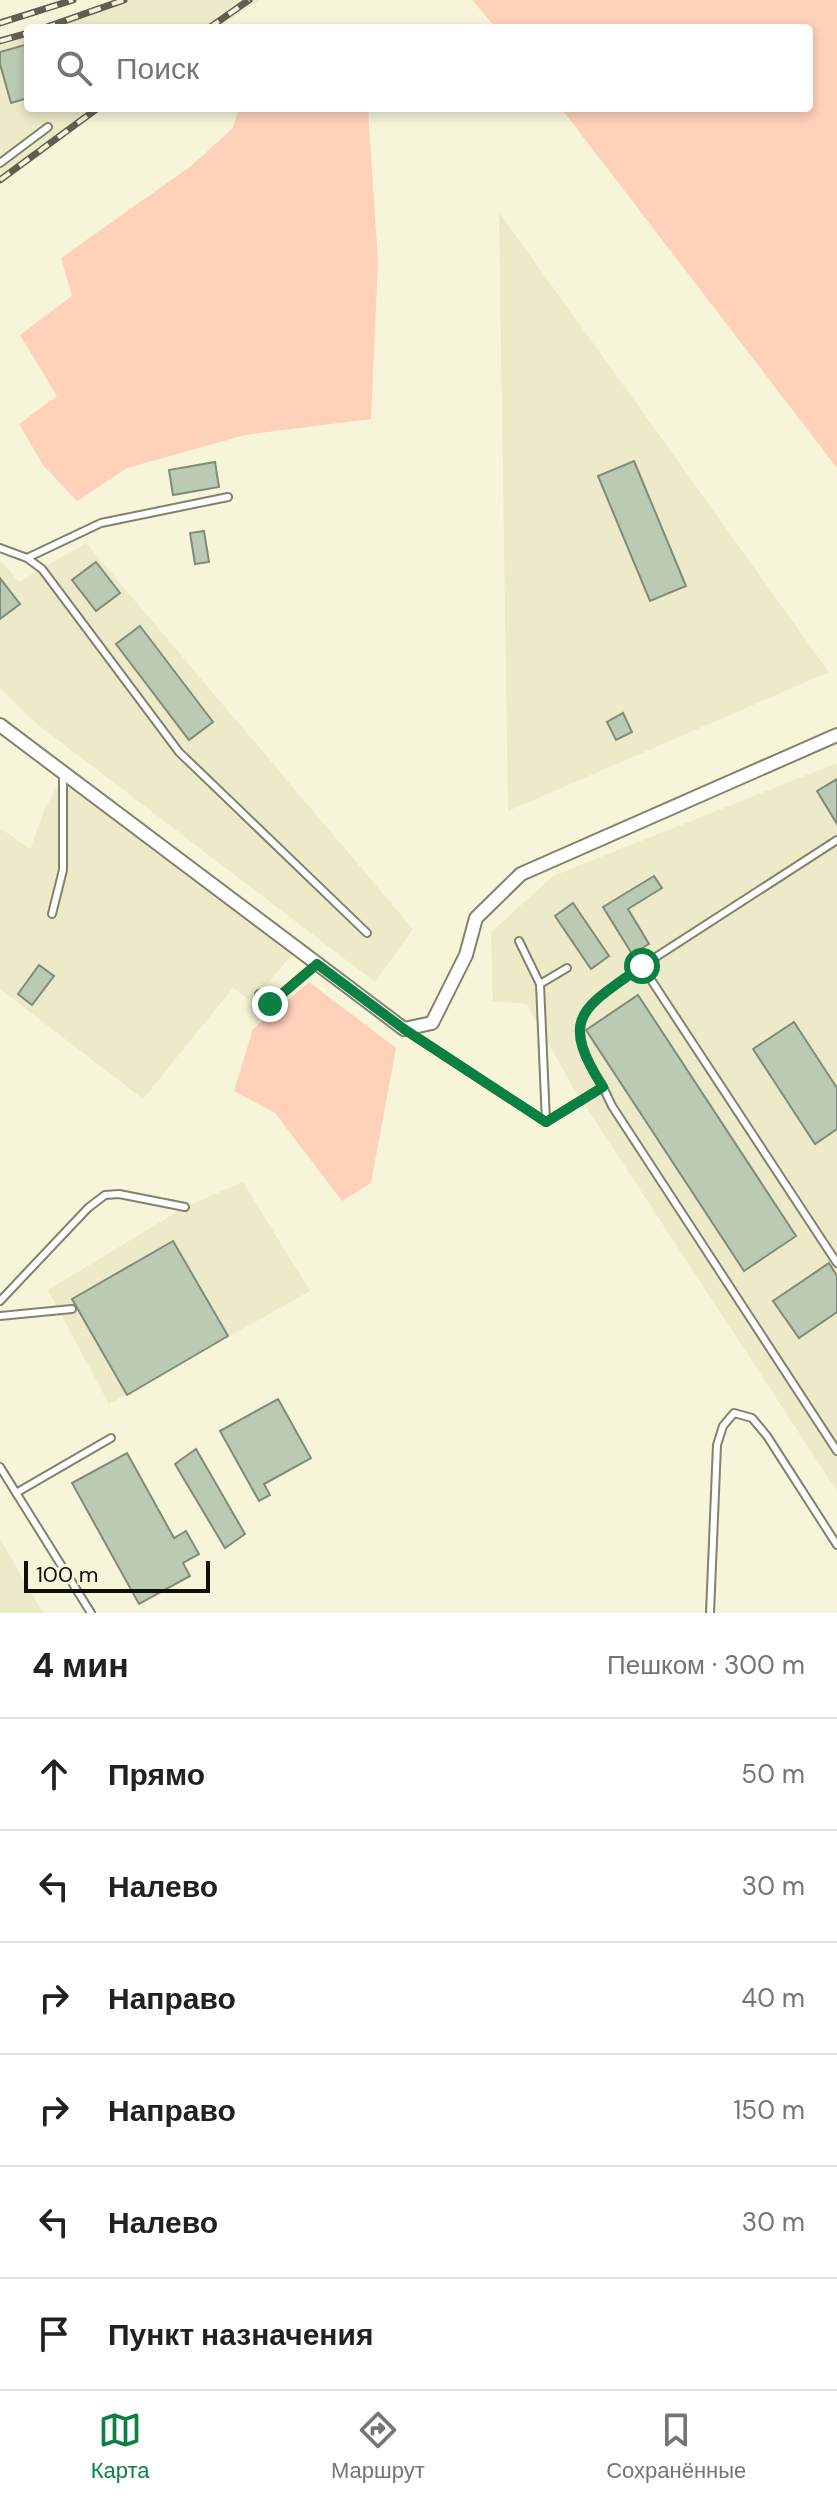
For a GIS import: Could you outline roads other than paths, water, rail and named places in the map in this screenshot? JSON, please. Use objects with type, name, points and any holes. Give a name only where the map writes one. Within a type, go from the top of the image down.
[{"type":"street","points":[[0,725],[404,1029],[432,1023],[466,955],[476,918],[521,874],[837,735]]},
{"type":"lane","points":[[0,163],[48,127]]},
{"type":"lane","points":[[27,558],[101,523],[228,497]]},
{"type":"lane","points":[[0,548],[27,558],[42,569],[179,752],[367,933]]},
{"type":"lane","points":[[52,914],[63,870],[63,773]]},
{"type":"lane","points":[[837,840],[642,966],[592,1002],[578,1028],[580,1046],[612,1106],[837,1451]]},
{"type":"lane","points":[[519,941],[540,984],[546,1122]]},
{"type":"lane","points":[[259,994],[270,1004],[317,964]]},
{"type":"lane","points":[[642,966],[837,1263]]},
{"type":"lane","points":[[540,984],[567,968]]},
{"type":"lane","points":[[404,1029],[546,1122]]},
{"type":"lane","points":[[546,1122],[603,1087]]},
{"type":"lane","points":[[0,1301],[88,1208],[105,1195],[119,1194],[185,1207]]},
{"type":"lane","points":[[0,1316],[72,1309]]},
{"type":"lane","points":[[710,1613],[717,1445],[723,1426],[734,1413],[752,1418],[767,1436],[837,1545]]},
{"type":"lane","points":[[16,1493],[111,1438]]},
{"type":"lane","points":[[0,1467],[91,1613]]},
{"type":"railway","points":[[0,23],[73,0]]},
{"type":"railway","points":[[55,24],[124,0]]},
{"type":"railway","points":[[215,24],[249,0]]},
{"type":"railway","points":[[0,41],[24,34]]},
{"type":"railway","points":[[0,180],[93,112]]}]
